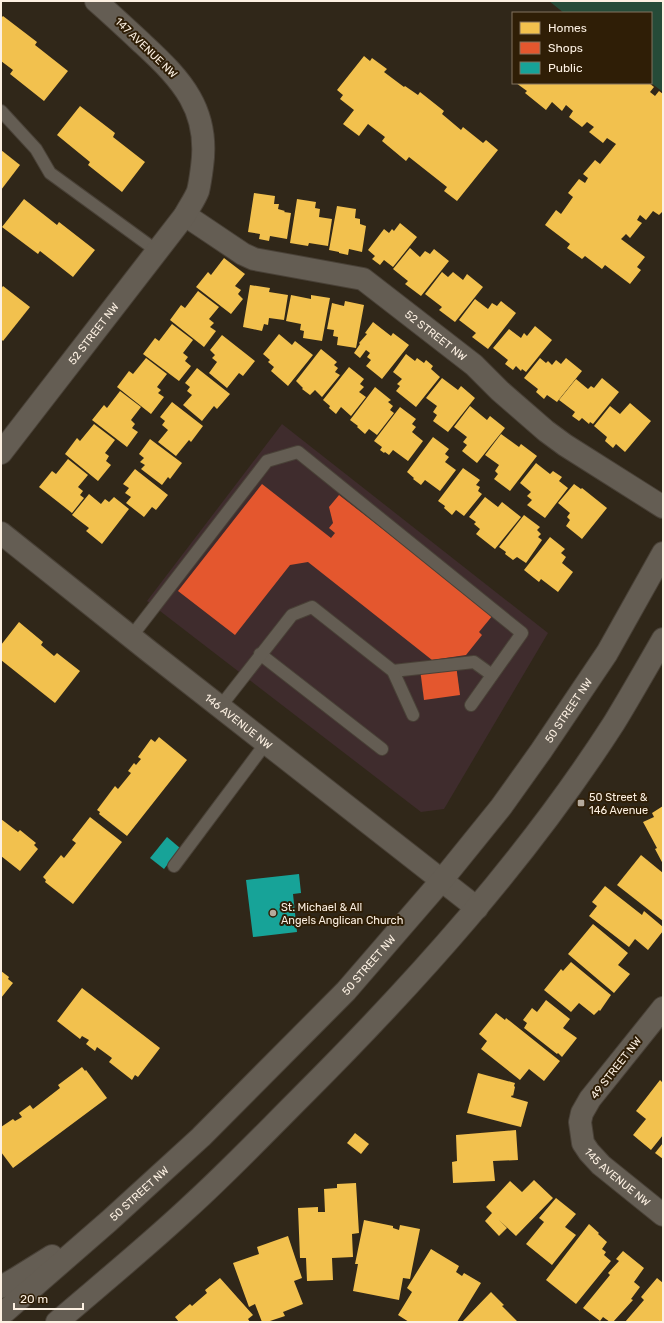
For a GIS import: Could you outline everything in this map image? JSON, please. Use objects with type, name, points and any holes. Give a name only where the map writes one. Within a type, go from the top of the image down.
[{"type":"main road","name":"147 AVENUE NW","points":[[96,1],[168,68],[191,98],[202,126],[204,139],[203,163],[198,192]]},
{"type":"main road","name":"52 STREET NW","points":[[1,453],[185,215],[198,192]]},
{"type":"main road","name":"52 STREET NW","points":[[185,215],[254,259],[363,279],[474,365],[511,401],[546,431],[663,507]]},
{"type":"main road","name":"146 AVENUE NW","points":[[1,533],[131,637],[477,908]]},
{"type":"main road","name":"50 STREET NW","points":[[1,1315],[109,1221],[201,1137],[346,991],[442,880],[501,807],[607,653],[663,554]]},
{"type":"main road","points":[[57,1322],[184,1212],[222,1177],[352,1046],[410,984],[477,908],[525,848],[569,788],[634,691],[663,639]]},
{"type":"main road","name":"49 STREET NW","points":[[580,1132],[582,1113],[590,1099],[663,1008]]},
{"type":"main road","name":"145 AVENUE NW","points":[[580,1132],[583,1143],[595,1159],[663,1215]]},
{"type":"main road","points":[[1,1286],[15,1280],[109,1221]]},
{"type":"lane","points":[[1,112],[36,148],[50,173],[157,251]]},
{"type":"lane","points":[[131,637],[267,461],[298,452],[522,633],[471,705]]},
{"type":"lane","points":[[220,706],[292,615],[312,607],[393,671],[413,715]]},
{"type":"lane","points":[[260,654],[382,749]]},
{"type":"lane","points":[[393,671],[474,662],[492,675]]},
{"type":"lane","points":[[174,866],[266,743]]},
{"type":"shaded area","points":[[282,424],[548,633],[444,809],[421,812],[147,601]]},
{"type":"green space","points":[[549,1],[663,1],[663,92],[652,84],[652,12],[563,12]]},
{"type":"building: Homes","points":[[3,16],[37,42],[35,45],[68,71],[44,101],[10,74],[13,70],[1,61],[1,18]]},
{"type":"building: Homes","points":[[364,56],[370,61],[372,58],[387,69],[384,72],[404,87],[405,86],[418,95],[420,92],[444,111],[442,114],[461,130],[463,127],[483,143],[486,140],[498,150],[457,201],[444,191],[447,187],[409,157],[406,161],[382,141],[385,137],[368,124],[359,136],[343,124],[354,110],[340,99],[343,95],[337,90]]},
{"type":"building: Homes","points":[[517,84],[650,84],[654,87],[650,92],[655,96],[659,91],[663,94],[663,211],[659,215],[653,211],[646,220],[640,215],[637,220],[642,223],[630,238],[626,234],[621,239],[645,257],[637,267],[641,270],[630,284],[605,265],[602,269],[585,256],[582,259],[567,248],[570,244],[545,225],[556,210],[561,214],[573,197],[568,193],[579,179],[585,183],[588,178],[583,174],[595,160],[600,164],[616,144],[607,138],[603,143],[589,132],[594,127],[587,122],[582,127],[569,117],[573,111],[566,105],[562,111],[552,102],[546,110],[525,93],[527,91]]},
{"type":"building: Homes","points":[[80,106],[115,133],[113,137],[145,162],[122,192],[88,165],[90,162],[57,135]]},
{"type":"building: Homes","points":[[1,150],[20,165],[1,190]]},
{"type":"building: Homes","points":[[254,193],[275,196],[274,204],[279,204],[278,209],[291,213],[287,239],[270,236],[269,241],[259,239],[260,234],[248,232]]},
{"type":"building: Homes","points":[[24,199],[57,225],[59,222],[95,250],[73,277],[40,251],[38,254],[2,227]]},
{"type":"building: Homes","points":[[297,199],[316,202],[315,208],[320,209],[319,217],[332,219],[328,246],[309,243],[308,246],[290,243]]},
{"type":"building: Homes","points":[[337,206],[356,209],[355,218],[360,219],[360,224],[366,226],[362,252],[349,249],[348,255],[329,250]]},
{"type":"building: Homes","points":[[400,223],[417,237],[393,267],[384,260],[380,265],[372,259],[375,256],[368,250],[384,229],[389,233],[392,229],[394,231]]},
{"type":"building: Homes","points":[[410,248],[420,257],[425,251],[430,254],[434,249],[449,261],[421,296],[405,284],[408,281],[393,269]]},
{"type":"building: Homes","points":[[224,258],[245,274],[235,286],[241,290],[238,294],[243,299],[231,314],[196,287],[208,272],[211,275]]},
{"type":"building: Homes","points":[[442,272],[448,277],[453,272],[463,280],[467,274],[483,287],[455,322],[439,310],[442,307],[425,294]]},
{"type":"building: Homes","points":[[250,285],[270,288],[269,292],[288,295],[284,320],[269,318],[268,325],[264,324],[262,331],[243,327]]},
{"type":"building: Homes","points":[[3,286],[30,307],[3,341],[1,339],[1,289]]},
{"type":"building: Homes","points":[[198,291],[219,307],[209,319],[214,323],[210,327],[216,331],[204,347],[170,320],[181,305],[185,308]]},
{"type":"building: Homes","points":[[291,295],[311,299],[311,295],[330,298],[322,341],[303,338],[304,331],[300,330],[301,324],[286,321]]},
{"type":"building: Homes","points":[[475,299],[488,309],[492,303],[497,306],[501,301],[516,313],[488,349],[472,337],[476,333],[459,320]]},
{"type":"building: Homes","points":[[345,301],[364,305],[356,348],[337,345],[338,337],[333,336],[334,330],[327,329],[332,303],[344,306]]},
{"type":"building: Homes","points":[[373,322],[391,336],[393,333],[409,345],[382,379],[366,366],[371,360],[367,357],[370,353],[366,350],[360,358],[354,353]]},
{"type":"building: Homes","points":[[172,324],[193,340],[183,353],[188,357],[185,361],[191,366],[179,381],[143,354],[155,338],[159,341]]},
{"type":"building: Homes","points":[[535,326],[552,340],[526,372],[522,369],[521,371],[516,366],[513,370],[505,364],[508,360],[493,348],[509,329],[521,338],[524,333],[527,336]]},
{"type":"building: Homes","points":[[279,334],[292,345],[295,341],[313,355],[288,386],[271,371],[274,367],[268,362],[270,360],[263,354]]},
{"type":"building: Homes","points":[[222,335],[255,361],[243,376],[239,373],[227,388],[209,373],[217,362],[212,358],[215,355],[210,350]]},
{"type":"building: Homes","points":[[321,349],[337,362],[334,365],[338,368],[335,372],[340,375],[322,397],[315,390],[310,395],[302,389],[303,388],[296,381]]},
{"type":"building: Homes","points":[[406,354],[415,361],[417,358],[424,363],[426,360],[433,366],[431,369],[440,377],[416,407],[396,391],[400,386],[397,384],[402,379],[393,372]]},
{"type":"building: Homes","points":[[146,358],[167,374],[157,387],[161,390],[158,393],[164,397],[151,414],[117,387],[129,371],[133,374]]},
{"type":"building: Homes","points":[[540,358],[546,363],[548,361],[552,365],[556,360],[561,364],[566,358],[582,371],[557,402],[547,395],[544,399],[536,392],[538,389],[524,378]]},
{"type":"building: Homes","points":[[349,367],[364,379],[360,384],[364,387],[359,392],[366,397],[351,416],[341,407],[336,414],[323,400]]},
{"type":"building: Homes","points":[[197,368],[230,394],[217,409],[214,406],[202,421],[183,405],[192,395],[187,391],[190,387],[185,383]]},
{"type":"building: Homes","points":[[442,378],[458,390],[461,386],[475,398],[448,432],[433,421],[437,415],[433,412],[437,406],[426,398]]},
{"type":"building: Homes","points":[[602,378],[619,392],[593,424],[590,422],[589,424],[582,418],[579,421],[572,416],[575,412],[559,400],[576,379],[588,389],[591,386],[594,388]]},
{"type":"building: Homes","points":[[375,387],[391,400],[388,402],[393,406],[390,410],[394,413],[377,435],[369,429],[365,434],[350,420]]},
{"type":"building: Homes","points":[[120,391],[141,407],[131,420],[135,424],[132,428],[138,432],[127,447],[92,420],[104,405],[107,408]]},
{"type":"building: Homes","points":[[172,402],[203,426],[191,442],[189,440],[176,456],[158,442],[168,430],[162,425],[165,421],[160,417]]},
{"type":"building: Homes","points":[[630,403],[651,421],[625,452],[616,444],[613,448],[605,441],[607,437],[594,426],[610,406],[620,414]]},
{"type":"building: Homes","points":[[470,406],[487,420],[490,416],[505,428],[477,463],[462,451],[467,445],[463,442],[467,437],[454,427]]},
{"type":"building: Homes","points":[[400,407],[416,419],[412,424],[416,427],[412,432],[423,441],[408,461],[393,450],[389,455],[385,452],[384,453],[380,450],[382,447],[374,441]]},
{"type":"building: Homes","points":[[94,424],[115,440],[105,453],[109,456],[106,461],[111,465],[98,481],[65,454],[77,438],[80,441]]},
{"type":"building: Homes","points":[[501,434],[519,447],[521,444],[537,456],[510,491],[494,479],[498,474],[495,471],[499,465],[485,455]]},
{"type":"building: Homes","points":[[433,437],[449,449],[445,454],[449,457],[445,462],[456,470],[440,491],[425,480],[421,485],[407,472]]},
{"type":"building: Homes","points":[[150,439],[182,463],[170,479],[168,477],[162,485],[141,469],[145,465],[140,462],[144,458],[139,454]]},
{"type":"building: Homes","points":[[68,459],[88,475],[78,487],[83,491],[80,495],[84,498],[72,513],[39,487],[52,471],[56,474]]},
{"type":"building: Homes","points":[[536,463],[550,474],[553,471],[562,477],[559,481],[568,488],[545,518],[527,505],[532,500],[527,496],[531,492],[520,483]]},
{"type":"building: Homes","points":[[463,468],[480,480],[476,485],[480,487],[478,491],[482,494],[464,516],[456,510],[452,515],[444,508],[445,506],[438,501]]},
{"type":"building: Homes","points":[[135,469],[168,495],[156,510],[152,507],[144,517],[126,503],[131,497],[125,493],[129,488],[123,484]]},
{"type":"building: Homes","points":[[574,484],[581,489],[582,488],[607,508],[582,539],[566,526],[570,520],[567,517],[570,513],[558,503]]},
{"type":"building: Homes","points":[[89,494],[101,504],[105,499],[109,502],[114,497],[129,509],[102,544],[86,531],[89,528],[72,515]]},
{"type":"building: Homes","points":[[485,497],[498,507],[502,502],[521,517],[495,549],[476,534],[480,529],[474,524],[476,522],[469,517]]},
{"type":"building: Homes","points":[[524,515],[540,527],[537,530],[541,534],[538,537],[542,540],[526,563],[517,557],[513,560],[499,547]]},
{"type":"building: Homes","points":[[550,537],[565,549],[561,553],[566,557],[562,563],[573,572],[558,592],[541,579],[539,582],[524,570]]},
{"type":"building: Homes","points":[[19,622],[43,642],[41,645],[54,656],[57,653],[80,671],[55,703],[1,660],[1,645]]},
{"type":"building: Homes","points":[[159,737],[187,760],[127,836],[99,814],[100,812],[97,810],[115,786],[118,789],[131,773],[128,771],[134,763],[136,765],[141,759],[138,757],[151,739],[155,742]]},
{"type":"building: Homes","points":[[663,806],[663,864],[655,849],[657,848],[643,822],[654,817],[652,813]]},
{"type":"building: Homes","points":[[90,817],[122,842],[73,904],[45,882],[46,880],[43,877],[61,855],[64,858],[76,843],[72,840]]},
{"type":"building: Homes","points":[[1,819],[18,832],[20,830],[36,843],[34,845],[38,849],[20,871],[1,856]]},
{"type":"building: Homes","points":[[641,855],[663,873],[663,921],[617,885]]},
{"type":"building: Homes","points":[[605,886],[642,915],[644,911],[663,927],[663,931],[648,950],[635,939],[629,947],[589,916],[597,906],[592,902]]},
{"type":"building: Homes","points":[[593,924],[628,953],[618,965],[630,974],[614,993],[568,954]]},
{"type":"building: Homes","points":[[571,962],[611,995],[600,1011],[599,1010],[594,1015],[579,1003],[571,1012],[544,990],[561,969],[563,971]]},
{"type":"building: Homes","points":[[1,971],[9,977],[8,979],[13,983],[1,998]]},
{"type":"building: Homes","points":[[82,988],[160,1048],[138,1077],[135,1075],[132,1080],[109,1062],[112,1058],[97,1047],[95,1051],[86,1044],[89,1040],[82,1036],[80,1039],[57,1021]]},
{"type":"building: Homes","points":[[546,1000],[570,1019],[563,1028],[577,1038],[562,1057],[524,1028],[527,1023],[523,1020],[532,1008],[537,1012]]},
{"type":"building: Homes","points":[[496,1013],[505,1020],[506,1018],[560,1061],[544,1081],[529,1069],[520,1080],[481,1049],[487,1041],[479,1034]]},
{"type":"building: Homes","points":[[82,1067],[85,1071],[86,1070],[107,1098],[13,1168],[1,1152],[1,1127],[13,1119],[15,1121],[22,1117],[19,1113],[30,1105],[33,1109],[60,1088],[58,1085]]},
{"type":"building: Homes","points":[[478,1073],[515,1083],[513,1096],[512,1095],[511,1097],[528,1102],[521,1127],[467,1113]]},
{"type":"building: Homes","points":[[660,1080],[663,1083],[663,1135],[651,1150],[633,1135],[646,1119],[636,1111]]},
{"type":"building: Homes","points":[[516,1130],[518,1160],[493,1161],[495,1181],[453,1183],[452,1162],[457,1161],[456,1135]]},
{"type":"building: Homes","points":[[355,1133],[369,1144],[361,1154],[347,1143]]},
{"type":"building: Homes","points":[[663,1143],[663,1159],[655,1153]]},
{"type":"building: Homes","points":[[534,1180],[553,1198],[516,1236],[499,1220],[507,1228],[499,1236],[485,1221],[492,1213],[486,1207],[510,1181],[522,1192]]},
{"type":"building: Homes","points":[[356,1183],[359,1233],[352,1234],[353,1257],[332,1258],[333,1280],[307,1281],[306,1258],[300,1258],[298,1208],[318,1207],[318,1212],[325,1212],[324,1189],[337,1188],[337,1184]]},
{"type":"building: Homes","points":[[556,1198],[576,1214],[565,1227],[576,1235],[552,1265],[526,1244],[544,1222],[539,1218]]},
{"type":"building: Homes","points":[[364,1220],[393,1226],[393,1228],[399,1230],[400,1225],[420,1229],[410,1279],[403,1278],[399,1300],[353,1291],[358,1264],[355,1264]]},
{"type":"building: Homes","points":[[589,1224],[607,1242],[602,1249],[606,1252],[604,1255],[611,1261],[576,1304],[546,1280]]},
{"type":"building: Homes","points":[[288,1236],[302,1278],[294,1281],[303,1304],[283,1312],[285,1316],[267,1322],[262,1322],[255,1304],[249,1307],[233,1263],[259,1254],[257,1247]]},
{"type":"building: Homes","points":[[431,1249],[459,1266],[456,1272],[462,1276],[464,1273],[481,1283],[457,1322],[409,1322],[398,1315],[412,1292],[407,1288]]},
{"type":"building: Homes","points":[[623,1251],[644,1268],[634,1282],[640,1287],[631,1299],[633,1300],[613,1322],[610,1322],[603,1317],[600,1321],[583,1308],[610,1275],[608,1273],[619,1261],[616,1259]]},
{"type":"building: Homes","points":[[220,1278],[253,1315],[248,1319],[250,1322],[179,1322],[175,1317],[190,1304],[192,1306],[207,1293],[205,1290]]},
{"type":"building: Homes","points":[[657,1278],[663,1283],[663,1322],[625,1322],[644,1300],[641,1297]]},
{"type":"building: Homes","points":[[491,1292],[518,1322],[462,1322]]},
{"type":"building: Shops","points":[[262,484],[331,538],[335,533],[329,528],[333,523],[329,507],[339,495],[493,615],[479,632],[482,635],[466,655],[432,660],[308,562],[290,565],[235,635],[178,591]]},
{"type":"building: Shops","points":[[456,665],[460,695],[424,700],[420,669]]},
{"type":"building: Public","points":[[167,837],[180,848],[164,869],[150,858]]},
{"type":"building: Public","name":"St. Michael & All Angels Anglican Church","points":[[299,874],[301,893],[293,894],[297,932],[253,937],[246,880]]},
{"type":"place","name":"50 Street & 146 Avenue","points":[[581,803]]},
{"type":"place","name":"St. Michael & All Angels Anglican Church","points":[[273,913]]}]
